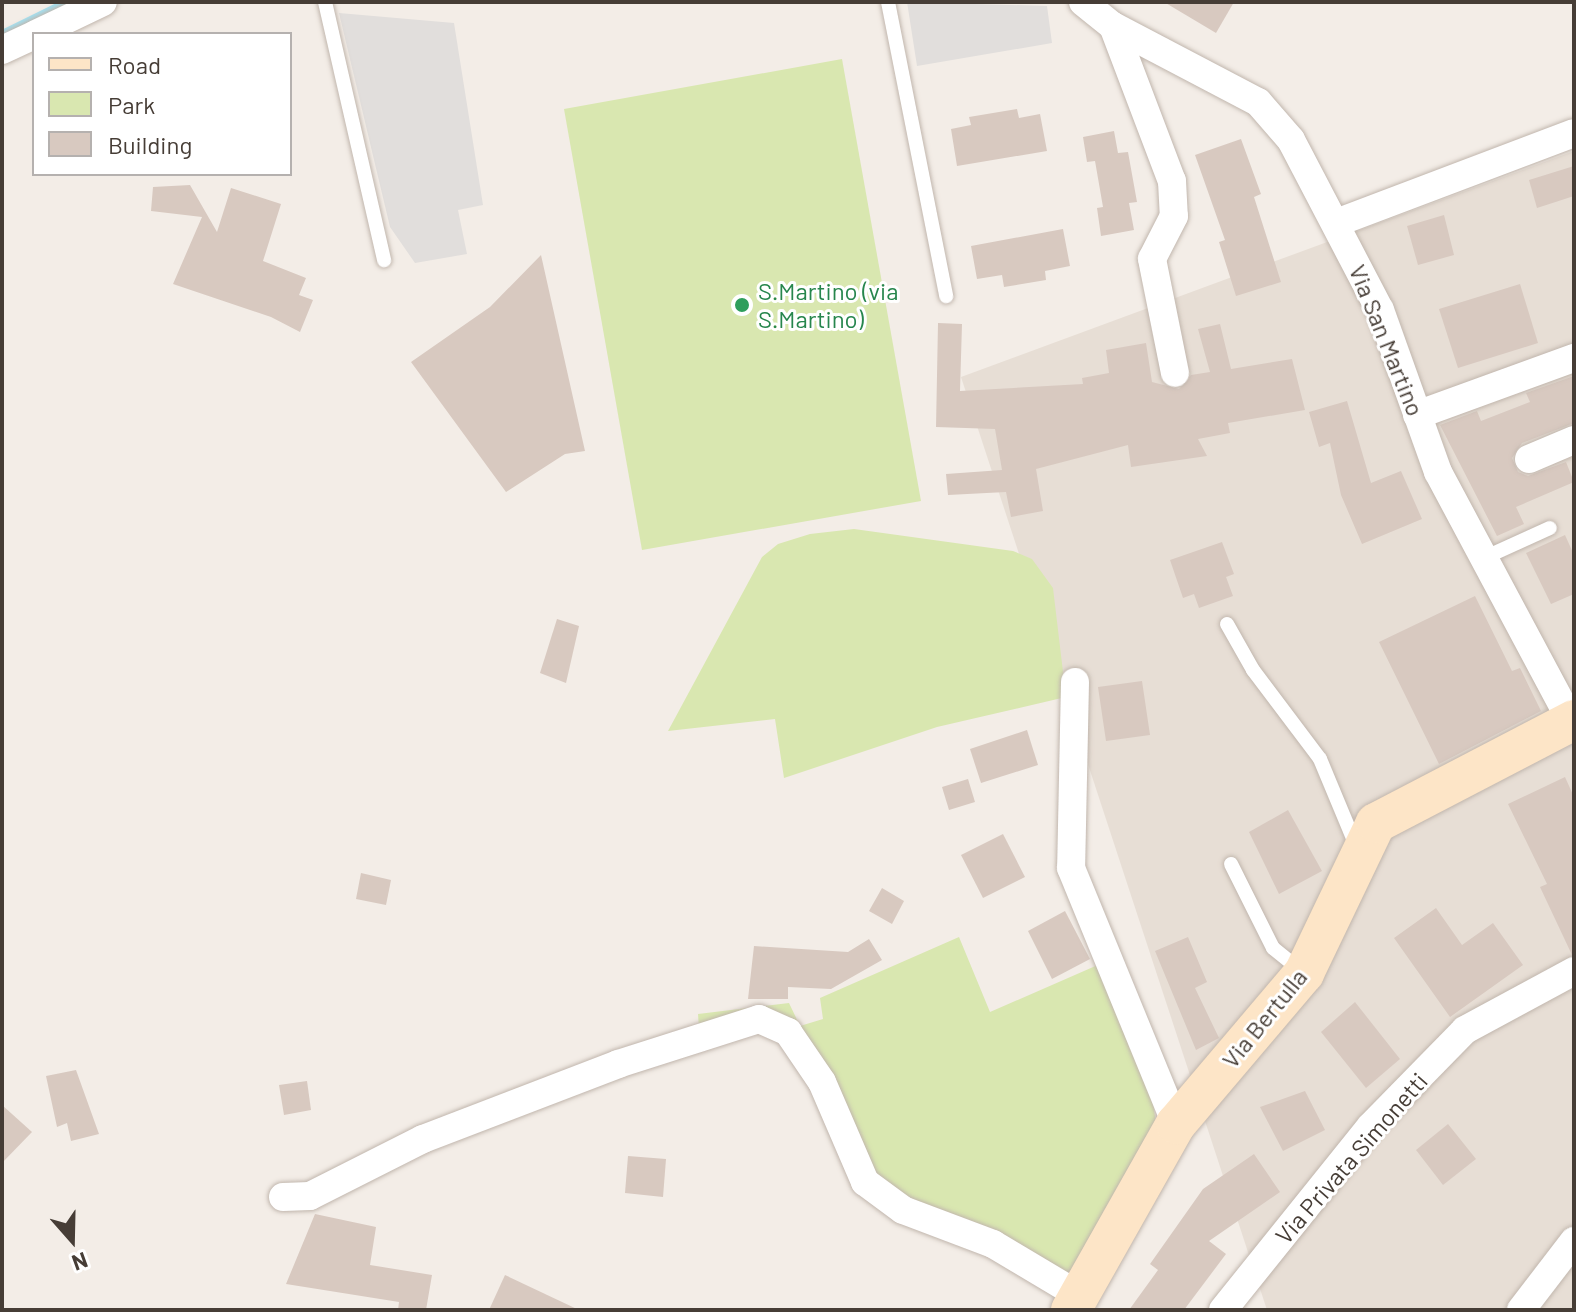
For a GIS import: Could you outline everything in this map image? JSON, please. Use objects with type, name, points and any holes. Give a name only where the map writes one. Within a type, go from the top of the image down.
[{"type":"street","points":[[39,32],[103,2]]},
{"type":"street","name":"Via San Martino","points":[[1083,2],[1113,26],[1258,102],[1291,140],[1380,310],[1438,472],[1573,723]]},
{"type":"street","points":[[1113,26],[1172,181],[1174,216],[1152,259],[1175,373]]},
{"type":"street","points":[[2,50],[32,35]]},
{"type":"street","points":[[1336,223],[1574,133]]},
{"type":"street","points":[[1417,415],[1574,358]]},
{"type":"street","points":[[1529,459],[1572,446]]},
{"type":"street","points":[[1075,682],[1071,868],[1176,1124]]},
{"type":"street","name":"Via Bertulla","points":[[1076,1304],[1176,1124],[1304,973],[1359,852],[1376,823],[1393,810],[1573,723]]},
{"type":"street","name":"Via Privata Simonetti","points":[[1223,1310],[1371,1126],[1465,1030],[1574,971]]},
{"type":"street","points":[[283,1197],[310,1196],[423,1139],[618,1064],[759,1019],[788,1032],[822,1082],[865,1182],[903,1210],[993,1244],[1076,1304]]},
{"type":"street","points":[[1521,1310],[1574,1241]]},
{"type":"lane","points":[[325,2],[384,260]]},
{"type":"lane","points":[[888,2],[946,296]]},
{"type":"lane","points":[[1486,557],[1550,528]]},
{"type":"lane","points":[[1227,624],[1253,670],[1320,759],[1359,852]]},
{"type":"lane","points":[[1231,864],[1273,948],[1304,973]]},
{"type":"shaded area","points":[[907,2],[1047,6],[1052,43],[917,66]]},
{"type":"shaded area","points":[[339,13],[454,23],[483,205],[458,210],[467,254],[415,263],[390,227]]},
{"type":"shaded area","points":[[1574,151],[1574,1310],[1267,1310],[961,377]]},
{"type":"green space","name":"S.Martino (via S.Martino)","points":[[842,59],[921,501],[642,550],[564,109]]},
{"type":"green space","points":[[854,529],[1013,551],[1032,559],[1053,588],[1066,697],[937,727],[784,778],[775,719],[668,731],[762,557],[778,544],[810,534]]},
{"type":"green space","points":[[959,937],[990,1012],[1100,964],[1152,1094],[1156,1124],[1072,1272],[1062,1273],[876,1184],[786,1026],[699,1028],[698,1014],[789,1003],[800,1026],[823,1019],[820,998]]},
{"type":"building","points":[[1164,2],[1234,2],[1216,33]]},
{"type":"building","points":[[1017,109],[1019,118],[1040,114],[1047,151],[957,166],[951,129],[971,125],[969,117]]},
{"type":"building","points":[[1114,131],[1118,153],[1128,152],[1137,202],[1129,203],[1134,230],[1101,236],[1097,208],[1103,207],[1095,161],[1087,162],[1083,137]]},
{"type":"building","points":[[1241,139],[1261,194],[1254,197],[1281,282],[1236,296],[1219,242],[1225,240],[1195,155]]},
{"type":"building","points":[[1574,166],[1574,196],[1537,208],[1529,180]]},
{"type":"building","points":[[190,185],[217,232],[231,188],[281,204],[263,261],[306,278],[299,295],[313,300],[300,332],[271,317],[173,284],[202,217],[151,211],[153,187]]},
{"type":"building","points":[[1444,215],[1454,255],[1418,265],[1407,226]]},
{"type":"building","points":[[1063,229],[1070,266],[1045,271],[1046,280],[1004,287],[1002,275],[977,279],[971,246]]},
{"type":"building","points":[[541,255],[585,451],[565,454],[506,492],[411,362],[490,307]]},
{"type":"building","points":[[1520,284],[1538,343],[1458,368],[1439,309]]},
{"type":"building","points":[[938,323],[962,324],[960,391],[1083,384],[1082,378],[1109,373],[1106,350],[1146,343],[1152,382],[1179,389],[1191,375],[1210,372],[1198,329],[1220,324],[1231,369],[1292,359],[1305,410],[1228,423],[1230,433],[1198,439],[1207,456],[1131,467],[1128,445],[1036,469],[1043,511],[1011,517],[1006,492],[948,495],[946,474],[1002,470],[995,429],[936,427]]},
{"type":"building","points":[[1574,376],[1574,423],[1522,443],[1512,458],[1518,472],[1528,476],[1566,462],[1574,482],[1516,507],[1524,524],[1497,536],[1440,425],[1477,411],[1481,421],[1530,402],[1526,393]]},
{"type":"building","points":[[1347,401],[1371,483],[1401,471],[1422,519],[1362,544],[1341,495],[1330,443],[1319,447],[1309,412]]},
{"type":"building","points":[[1565,535],[1574,555],[1574,594],[1551,604],[1526,553]]},
{"type":"building","points":[[1222,542],[1234,574],[1226,577],[1233,596],[1199,608],[1194,594],[1183,598],[1170,560]]},
{"type":"building","points":[[1475,596],[1512,671],[1520,668],[1541,711],[1439,764],[1379,642]]},
{"type":"building","points":[[557,619],[579,626],[566,683],[540,673]]},
{"type":"building","points":[[1142,681],[1150,735],[1106,741],[1098,687]]},
{"type":"building","points":[[1027,730],[1038,765],[981,783],[970,749]]},
{"type":"building","points":[[1565,777],[1574,797],[1572,955],[1540,887],[1547,884],[1508,804]]},
{"type":"building","points":[[968,779],[975,802],[949,810],[942,787]]},
{"type":"building","points":[[1288,810],[1322,871],[1279,894],[1249,832]]},
{"type":"building","points":[[1003,834],[1025,877],[983,898],[961,855]]},
{"type":"building","points":[[361,873],[391,880],[386,905],[356,899]]},
{"type":"building","points":[[882,888],[904,901],[892,924],[869,911]]},
{"type":"building","points":[[1436,908],[1462,945],[1493,923],[1523,965],[1450,1017],[1394,938]]},
{"type":"building","points":[[1065,911],[1090,959],[1052,979],[1028,931]]},
{"type":"building","points":[[1188,937],[1207,982],[1195,988],[1219,1038],[1196,1050],[1155,951]]},
{"type":"building","points":[[869,939],[882,960],[831,989],[788,987],[788,999],[748,999],[754,946],[848,952]]},
{"type":"building","points":[[1355,1002],[1400,1059],[1366,1088],[1321,1032]]},
{"type":"building","points":[[76,1070],[99,1134],[71,1141],[67,1123],[57,1127],[46,1076]]},
{"type":"building","points":[[307,1081],[311,1110],[284,1115],[279,1085]]},
{"type":"building","points":[[1305,1091],[1325,1130],[1283,1151],[1260,1107]]},
{"type":"building","points":[[2,1105],[32,1132],[2,1163]]},
{"type":"building","points":[[1448,1124],[1476,1159],[1443,1185],[1416,1150]]},
{"type":"building","points":[[1254,1154],[1280,1192],[1209,1241],[1226,1254],[1184,1310],[1129,1310],[1158,1270],[1150,1264],[1203,1189]]},
{"type":"building","points":[[628,1156],[666,1159],[663,1197],[625,1193]]},
{"type":"building","points":[[315,1214],[376,1227],[370,1265],[432,1275],[426,1310],[398,1310],[399,1302],[286,1284]]},
{"type":"building","points":[[505,1275],[579,1310],[489,1310]]},
{"type":"waterway","points":[[2,34],[67,2]]},
{"type":"place","name":"S.Martino (via S.Martino)","points":[[742,305]]}]
